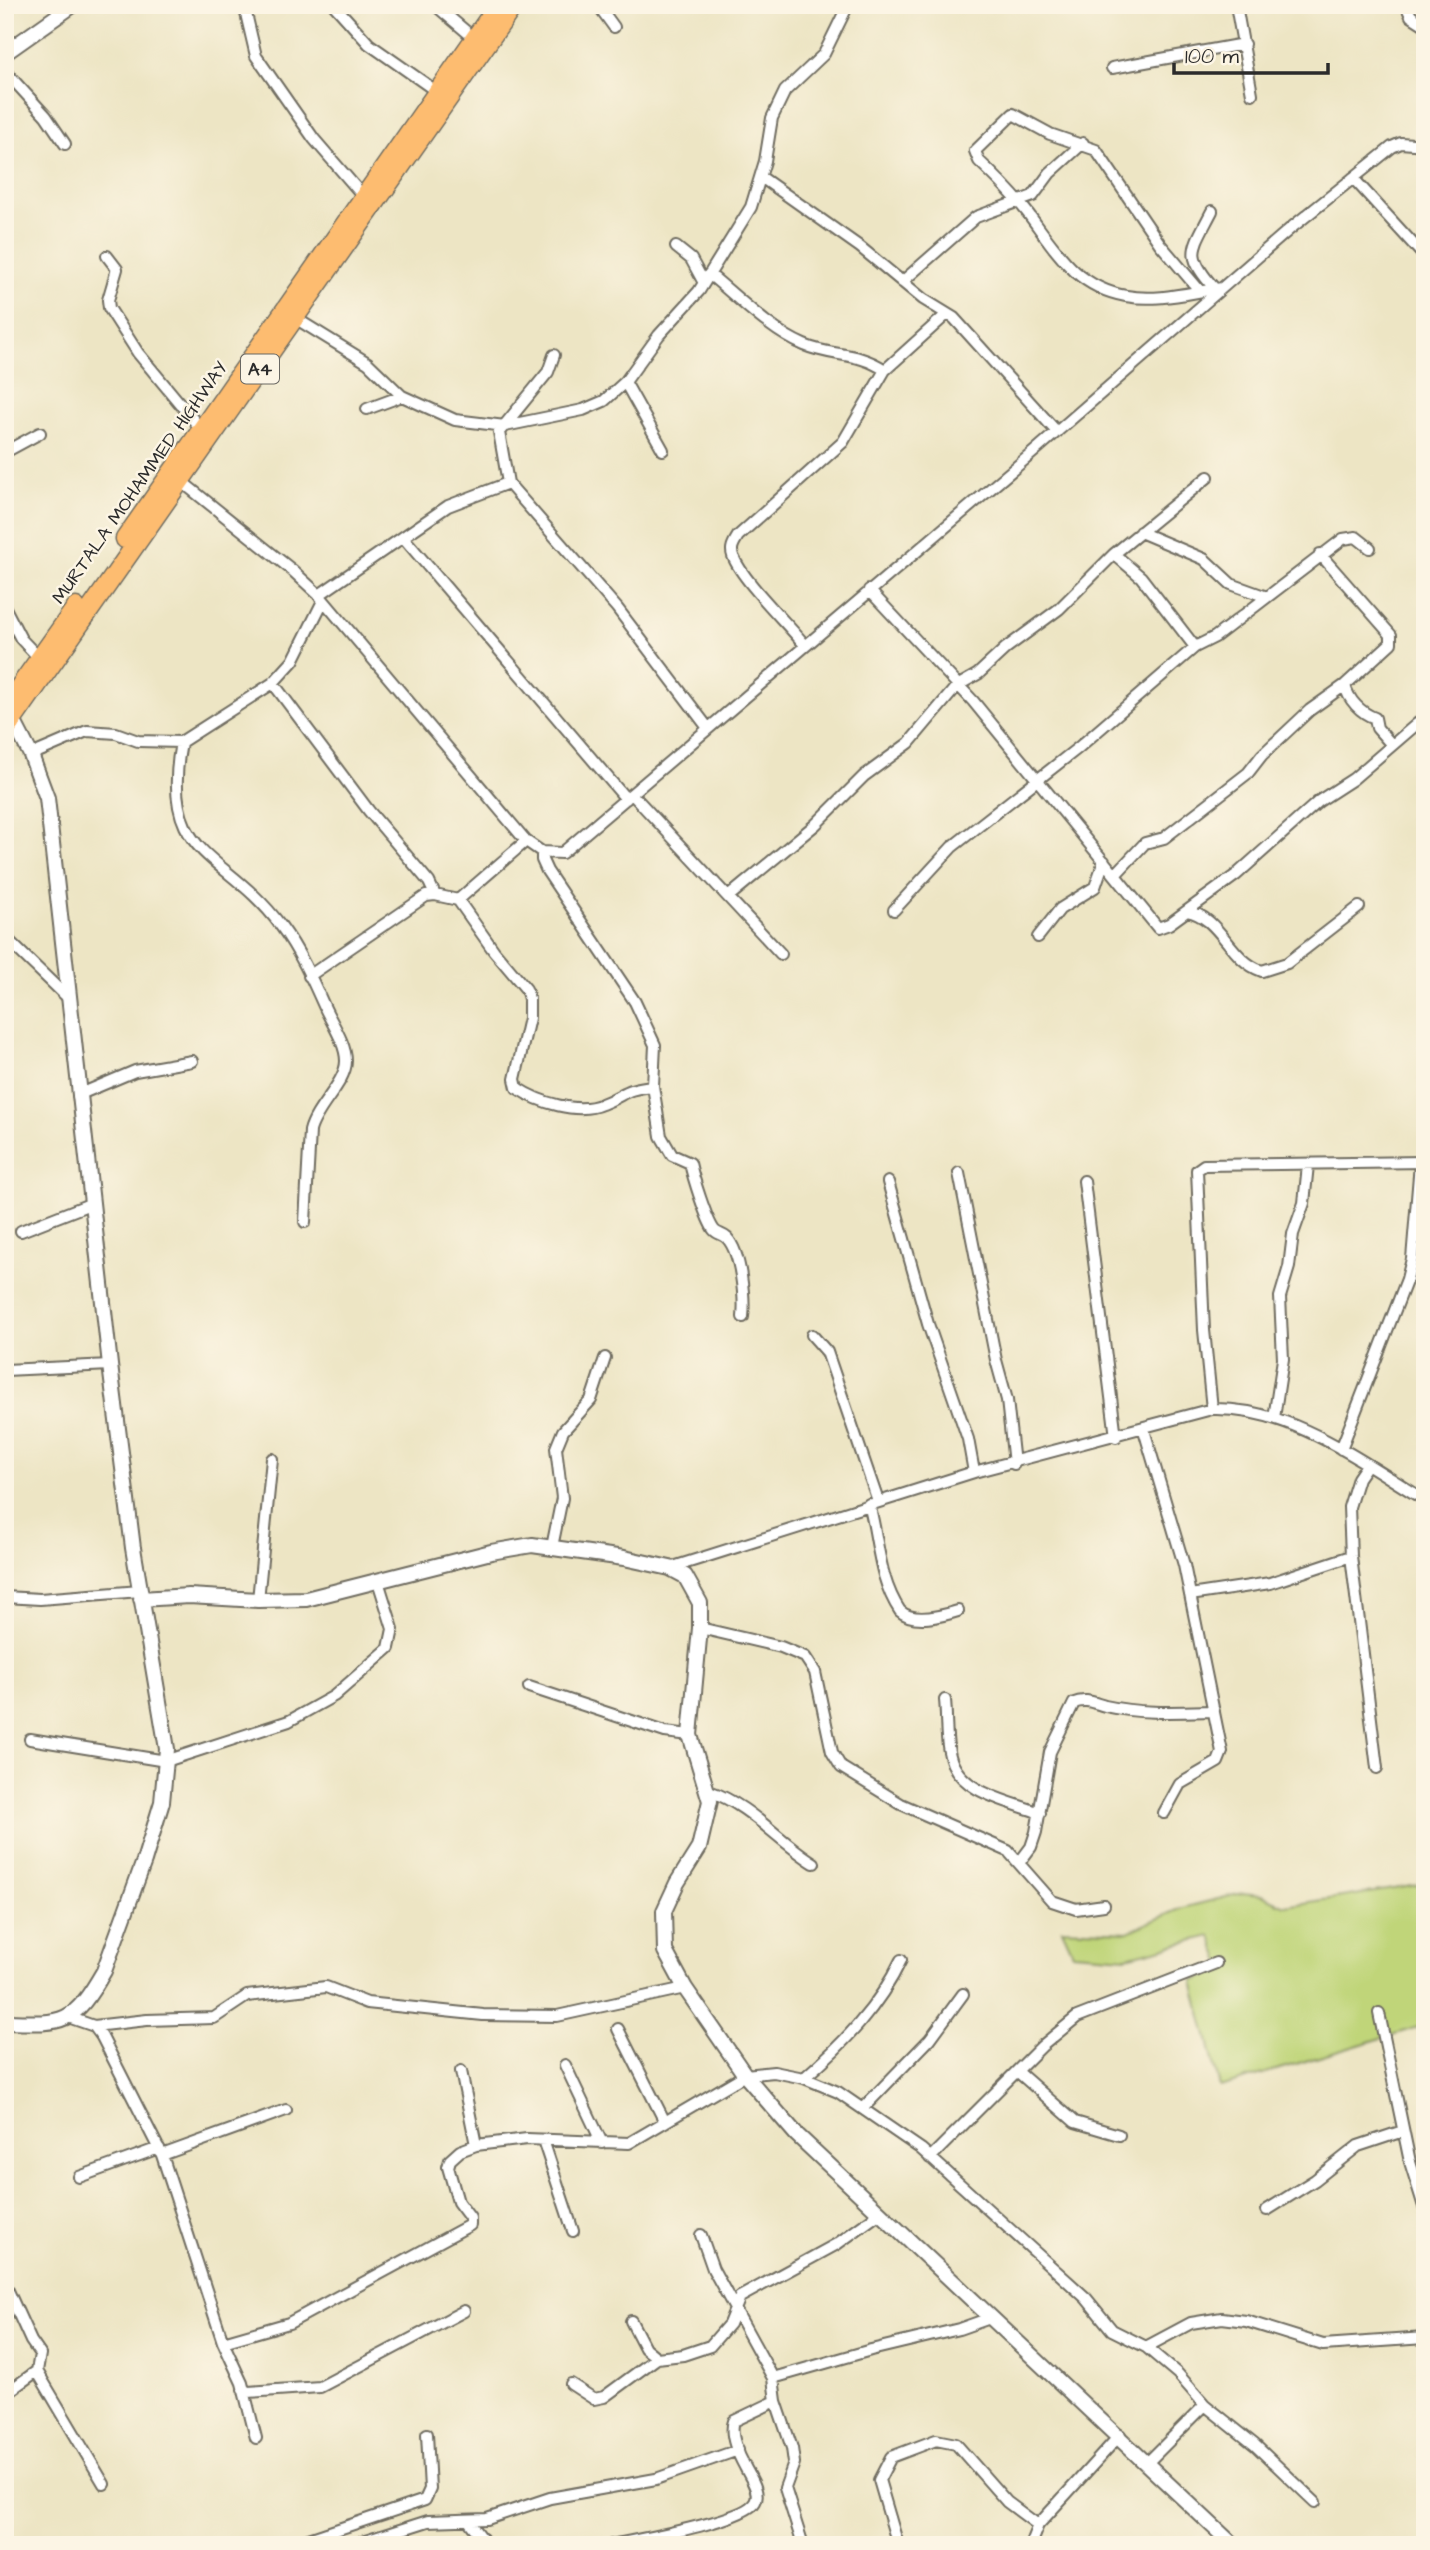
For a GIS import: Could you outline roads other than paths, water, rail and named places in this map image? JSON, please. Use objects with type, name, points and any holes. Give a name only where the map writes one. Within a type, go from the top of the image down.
[{"type":"highway","name":"MURTALA MOHAMMED HIGHWAY","points":[[8,719],[40,659],[99,585],[201,429],[498,5]]},
{"type":"highway","name":"A4","points":[[8,719],[99,585],[181,481],[514,5]]},
{"type":"street","points":[[5,53],[74,5]]},
{"type":"street","points":[[244,5],[256,55],[314,139],[364,197]]},
{"type":"street","points":[[334,5],[369,44],[436,91]]},
{"type":"street","points":[[435,5],[475,39]]},
{"type":"street","points":[[597,5],[614,27]]},
{"type":"street","points":[[295,318],[368,363],[402,396],[455,420],[505,425],[583,410],[604,401],[625,382],[659,335],[686,309],[751,207],[761,177],[772,118],[785,91],[824,54],[848,5]]},
{"type":"street","points":[[1237,5],[1252,94]]},
{"type":"street","points":[[1406,5],[1411,16],[1425,25]]},
{"type":"street","points":[[1112,68],[1244,44]]},
{"type":"street","points":[[5,71],[46,117],[65,144]]},
{"type":"street","points":[[1199,291],[1160,244],[1096,150],[1083,143],[1050,134],[1017,115],[1009,115],[975,151],[979,161],[1017,200],[1066,266],[1085,281],[1126,296],[1157,298],[1219,288]]},
{"type":"street","points":[[902,282],[976,217],[1033,195],[1049,173],[1083,143]]},
{"type":"street","points":[[181,481],[292,570],[321,598],[526,841],[542,852],[562,853],[1057,432],[1219,288],[1353,178],[1401,143],[1425,145]]},
{"type":"street","points":[[761,177],[860,247],[902,282],[960,323],[1057,432]]},
{"type":"street","points":[[1353,178],[1425,257]]},
{"type":"street","points":[[1212,211],[1193,248],[1192,259],[1219,288]]},
{"type":"street","points":[[676,247],[691,259],[706,278],[790,338],[822,350],[858,356],[885,370]]},
{"type":"street","points":[[107,256],[117,271],[109,292],[109,308],[138,353],[201,429]]},
{"type":"street","points":[[804,645],[741,569],[733,555],[732,545],[738,536],[798,479],[843,442],[885,370],[947,314]]},
{"type":"street","points":[[554,355],[548,372],[499,432],[508,483],[617,608],[708,728]]},
{"type":"street","points":[[625,382],[663,450]]},
{"type":"street","points":[[368,409],[402,396]]},
{"type":"street","points":[[5,452],[40,433]]},
{"type":"street","points":[[728,897],[815,825],[874,768],[909,743],[957,685],[978,674],[1006,648],[1059,609],[1114,554],[1208,477]]},
{"type":"street","points":[[31,755],[87,731],[116,733],[138,741],[181,742],[273,683],[293,662],[321,598],[448,506],[508,483]]},
{"type":"street","points":[[1140,532],[1180,552],[1204,559],[1231,584],[1267,597]]},
{"type":"street","points":[[403,537],[629,797],[781,954]]},
{"type":"street","points":[[894,910],[951,847],[1039,779],[1195,647],[1215,637],[1320,554],[1350,537],[1370,548]]},
{"type":"street","points":[[1114,554],[1141,577],[1195,647]]},
{"type":"street","points":[[1115,875],[1145,843],[1164,838],[1248,773],[1262,755],[1310,710],[1345,685],[1387,648],[1393,638],[1320,554]]},
{"type":"street","points":[[869,590],[1039,779],[1158,928],[1187,911],[1236,875],[1319,801],[1353,779],[1425,717]]},
{"type":"street","points":[[5,608],[21,639],[40,659]]},
{"type":"street","points":[[273,683],[369,811],[429,882],[435,895]]},
{"type":"street","points":[[1345,685],[1350,698],[1367,715],[1375,718],[1377,727],[1392,745]]},
{"type":"street","points":[[5,2022],[49,2024],[68,2017],[85,2003],[104,1971],[148,1850],[162,1802],[166,1761],[141,1595],[90,1204],[47,798],[31,755],[8,719]]},
{"type":"street","points":[[181,742],[177,779],[179,811],[187,834],[281,925],[345,1051],[346,1060],[340,1078],[313,1118],[305,1222]]},
{"type":"street","points":[[458,900],[526,841]]},
{"type":"street","points":[[542,852],[547,871],[627,990],[655,1045],[653,1086],[665,1146],[677,1159],[688,1161],[696,1189],[713,1229],[731,1243],[745,1298],[743,1317]]},
{"type":"street","points":[[1038,937],[1060,909],[1095,887],[1104,861]]},
{"type":"street","points":[[309,976],[426,897],[435,895],[458,900],[494,951],[526,989],[529,1018],[515,1079],[517,1088],[559,1105],[584,1108],[603,1104],[631,1087],[653,1086]]},
{"type":"street","points":[[1187,911],[1204,916],[1242,960],[1262,971],[1287,963],[1359,907]]},
{"type":"street","points":[[5,937],[67,997]]},
{"type":"street","points":[[78,1095],[135,1071],[192,1061]]},
{"type":"street","points":[[1212,1409],[1204,1330],[1196,1174],[1204,1166],[1423,1162],[1412,1259],[1407,1279],[1341,1449]]},
{"type":"street","points":[[1274,1418],[1283,1359],[1280,1297],[1289,1267],[1293,1234],[1306,1197],[1308,1164]]},
{"type":"street","points":[[959,1173],[996,1360],[1007,1400],[1014,1464]]},
{"type":"street","points":[[1084,1181],[1116,1437]]},
{"type":"street","points":[[888,1182],[928,1324],[968,1439],[974,1472]]},
{"type":"street","points":[[21,1231],[90,1204]]},
{"type":"street","points":[[812,1335],[827,1352],[874,1503],[878,1558],[900,1611],[905,1616],[920,1617],[958,1611]]},
{"type":"street","points":[[552,1547],[562,1498],[556,1448],[563,1431],[591,1400],[605,1358]]},
{"type":"street","points":[[5,1370],[110,1365]]},
{"type":"street","points":[[670,1568],[974,1472],[1144,1430],[1212,1409],[1235,1409],[1274,1418],[1341,1449],[1425,1500]]},
{"type":"street","points":[[1144,1430],[1190,1595],[1222,1752],[1218,1762],[1180,1784],[1164,1813]]},
{"type":"street","points":[[258,1601],[272,1459]]},
{"type":"street","points":[[1367,1465],[1358,1478],[1349,1507],[1351,1556],[1377,1768]]},
{"type":"street","points":[[5,1597],[40,1599],[188,1595],[258,1601],[306,1599],[491,1552],[532,1545],[670,1568],[685,1576],[699,1603],[700,1628],[690,1735],[709,1791],[710,1814],[699,1848],[677,1883],[662,1920],[665,1951],[685,1988],[745,2075],[797,2135],[990,2318],[1120,2435],[1233,2545]]},
{"type":"street","points":[[1190,1595],[1270,1583],[1351,1556]]},
{"type":"street","points":[[30,1739],[166,1761],[289,1721],[344,1688],[393,1643],[393,1629],[378,1581]]},
{"type":"street","points":[[700,1628],[781,1647],[805,1657],[815,1671],[832,1752],[841,1767],[901,1804],[1000,1846],[1019,1863],[1052,1901],[1076,1909],[1104,1905]]},
{"type":"street","points":[[529,1687],[665,1732],[690,1735]]},
{"type":"street","points":[[946,1700],[949,1755],[960,1777],[971,1786],[1040,1813]]},
{"type":"street","points":[[1019,1863],[1031,1847],[1040,1813],[1050,1752],[1074,1703],[1082,1700],[1129,1711],[1160,1713],[1214,1711]]},
{"type":"street","points":[[709,1791],[742,1806],[774,1835],[814,1863]]},
{"type":"street","points":[[804,2078],[841,2045],[886,1992],[901,1960]]},
{"type":"street","points":[[930,2158],[1042,2046],[1077,2017],[1216,1963]]},
{"type":"street","points":[[68,2017],[94,2026],[214,2018],[247,1996],[326,1987],[367,2003],[483,2015],[557,2016],[685,1988]]},
{"type":"street","points":[[863,2108],[930,2039],[963,1994]]},
{"type":"street","points":[[1379,2013],[1403,2131],[1425,2210]]},
{"type":"street","points":[[94,2026],[161,2152],[223,2342],[243,2389],[256,2438]]},
{"type":"street","points":[[618,2029],[665,2122]]},
{"type":"street","points":[[565,2065],[601,2143]]},
{"type":"street","points":[[461,2071],[476,2145]]},
{"type":"street","points":[[223,2342],[289,2323],[470,2225],[470,2218],[458,2202],[448,2167],[455,2155],[476,2145],[543,2140],[629,2143],[745,2075],[774,2072],[804,2078],[863,2108],[930,2158],[1086,2298],[1112,2330],[1146,2347],[1178,2374],[1205,2405],[1255,2445],[1315,2501]]},
{"type":"street","points":[[1018,2072],[1075,2122],[1119,2135]]},
{"type":"street","points":[[79,2177],[286,2110]]},
{"type":"street","points":[[1267,2210],[1315,2180],[1358,2146],[1403,2131]]},
{"type":"street","points":[[543,2140],[573,2231]]},
{"type":"street","points":[[571,2384],[594,2399],[604,2398],[657,2358],[684,2355],[710,2346],[723,2333],[740,2297],[836,2244],[880,2213]]},
{"type":"street","points":[[701,2235],[733,2308],[773,2378],[776,2401],[792,2448],[793,2463],[785,2488],[803,2545]]},
{"type":"street","points":[[5,2284],[31,2342],[40,2354],[37,2371],[104,2484]]},
{"type":"street","points":[[243,2389],[248,2392],[320,2387],[464,2311]]},
{"type":"street","points":[[773,2378],[871,2350],[959,2329],[990,2318]]},
{"type":"street","points":[[1146,2347],[1191,2323],[1222,2318],[1246,2321],[1322,2345],[1425,2338]]},
{"type":"street","points":[[631,2321],[645,2348],[657,2358]]},
{"type":"street","points":[[5,2393],[37,2371]]},
{"type":"street","points":[[611,2545],[649,2541],[720,2520],[753,2505],[757,2493],[738,2450],[732,2427],[734,2421],[776,2401]]},
{"type":"street","points":[[1148,2462],[1205,2405]]},
{"type":"street","points":[[295,2544],[425,2500],[430,2489],[427,2434]]},
{"type":"street","points":[[1030,2545],[1038,2525],[1120,2435]]},
{"type":"street","points":[[898,2545],[879,2480],[891,2457],[936,2440],[956,2444],[1007,2502],[1038,2525]]},
{"type":"street","points":[[353,2545],[428,2521],[468,2521],[550,2498],[656,2479],[738,2450]]},
{"type":"street","points":[[468,2521],[487,2545]]},
{"type":"street","points":[[1419,2545],[1425,2540]]}]
